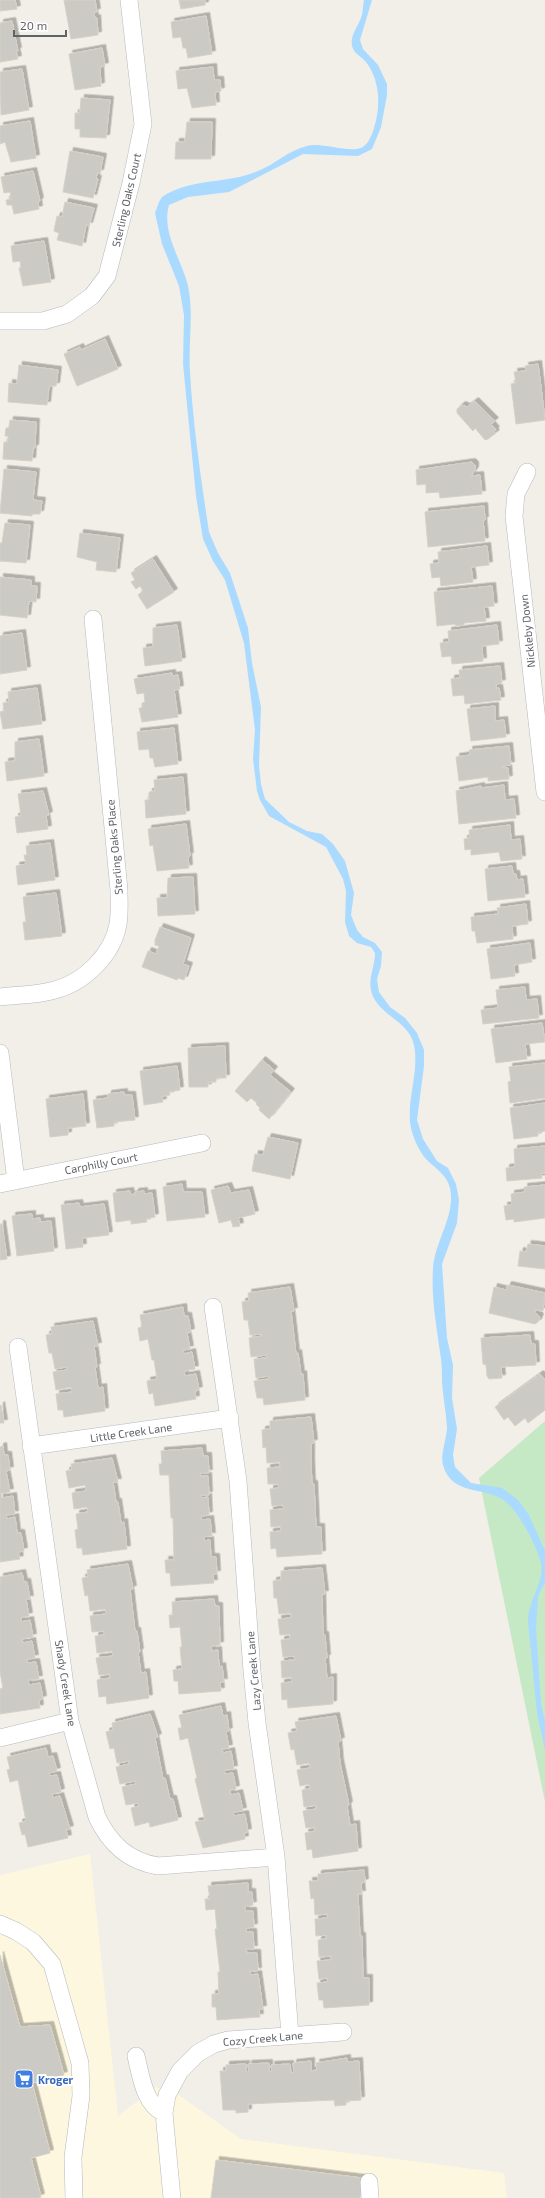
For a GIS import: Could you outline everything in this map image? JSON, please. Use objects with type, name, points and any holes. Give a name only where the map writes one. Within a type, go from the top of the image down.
[{"type":"street","name":"Sterling Oaks Court","points":[[0,321],[43,321],[67,314],[92,296],[107,276],[131,183],[143,124],[129,0]]},
{"type":"street","name":"Nickleby Down","points":[[527,472],[516,494],[514,516],[545,792]]},
{"type":"street","name":"Sterling Oaks Place","points":[[0,997],[41,993],[56,990],[70,984],[96,966],[115,938],[119,922],[119,890],[93,619]]},
{"type":"street","points":[[0,1053],[8,1182]]},
{"type":"street","name":"Carphilly Court","points":[[8,1182],[202,1143]]},
{"type":"street","name":"Lazy Creek Lane","points":[[213,1307],[238,1481],[257,1723],[276,1857],[290,2035]]},
{"type":"street","name":"Shady Creek Lane","points":[[18,1347],[70,1722],[97,1817],[109,1839],[125,1854],[142,1862],[158,1866],[276,1857]]},
{"type":"street","name":"Little Creek Lane","points":[[31,1446],[230,1418]]},
{"type":"street","points":[[0,1738],[70,1722]]},
{"type":"street","points":[[0,1924],[16,1931],[33,1942],[52,1964],[80,2063],[81,2096],[73,2157],[74,2198]]},
{"type":"street","name":"Cozy Creek Lane","points":[[172,2198],[164,2113],[168,2095],[180,2071],[198,2053],[214,2044],[228,2040],[343,2032]]},
{"type":"street","points":[[136,2056],[150,2102],[157,2110],[164,2113]]},
{"type":"shaded area","points":[[90,1854],[118,2116],[156,2087],[177,2094],[241,2139],[504,2173],[507,2198],[0,2198],[0,1875]]},
{"type":"green space","points":[[545,1421],[545,1802],[479,1478]]},
{"type":"water","points":[[364,0],[372,0],[360,40],[363,49],[378,65],[387,84],[387,95],[381,127],[372,149],[358,156],[303,154],[229,192],[188,197],[169,205],[167,215],[168,226],[173,246],[185,276],[190,297],[191,392],[209,532],[218,553],[230,573],[248,628],[252,663],[261,707],[259,766],[261,784],[265,799],[289,822],[307,831],[322,834],[333,844],[345,861],[354,893],[351,915],[357,930],[363,937],[375,943],[382,952],[381,966],[377,979],[379,992],[390,1007],[405,1018],[417,1033],[424,1050],[424,1066],[417,1120],[423,1139],[437,1161],[448,1168],[456,1184],[459,1200],[457,1223],[442,1264],[447,1338],[453,1365],[452,1398],[457,1429],[453,1455],[455,1467],[471,1483],[502,1488],[518,1500],[529,1515],[545,1551],[545,1582],[538,1596],[536,1630],[541,1704],[545,1721],[545,1750],[537,1713],[528,1621],[531,1606],[541,1577],[542,1570],[539,1556],[526,1528],[508,1504],[494,1495],[460,1486],[447,1475],[442,1461],[447,1427],[436,1326],[433,1269],[437,1249],[448,1219],[451,1198],[447,1180],[423,1156],[412,1132],[410,1111],[415,1067],[414,1045],[406,1030],[401,1024],[381,1008],[372,994],[370,983],[375,953],[371,947],[357,943],[349,936],[345,922],[346,891],[343,879],[326,847],[269,816],[257,791],[253,759],[255,730],[244,643],[225,580],[213,561],[203,539],[196,496],[183,364],[184,315],[179,286],[162,244],[155,213],[162,197],[174,191],[186,186],[234,178],[258,171],[300,148],[320,145],[355,149],[366,145],[371,137],[376,120],[378,111],[378,94],[377,85],[371,69],[354,51],[352,46],[353,34],[361,19]]},
{"type":"building","points":[[0,0],[15,0],[17,9],[0,11]]},
{"type":"building","points":[[64,0],[95,0],[97,12],[94,12],[95,19],[97,18],[98,35],[71,39]]},
{"type":"building","points":[[179,0],[205,0],[205,5],[181,9]]},
{"type":"building","points":[[206,16],[212,54],[188,58],[186,48],[183,48],[181,37],[173,38],[171,22]]},
{"type":"building","points":[[12,21],[18,51],[16,51],[18,59],[0,62],[0,23]]},
{"type":"building","points":[[102,48],[105,66],[100,67],[101,86],[75,90],[69,54]]},
{"type":"building","points":[[213,67],[214,80],[220,80],[221,91],[215,92],[216,105],[192,108],[187,88],[178,89],[176,71]]},
{"type":"building","points":[[22,69],[29,110],[1,115],[0,72]]},
{"type":"building","points":[[81,98],[110,100],[106,138],[80,137],[80,129],[75,129],[75,113],[80,113]]},
{"type":"building","points":[[30,121],[36,158],[11,162],[5,142],[0,144],[0,126]]},
{"type":"building","points":[[187,122],[212,122],[211,159],[175,159],[176,142],[185,142]]},
{"type":"building","points":[[70,151],[103,157],[100,173],[97,173],[96,179],[98,179],[93,198],[63,192]]},
{"type":"building","points":[[33,171],[40,201],[38,202],[39,209],[14,214],[12,205],[7,205],[6,200],[11,199],[10,192],[4,193],[1,177]]},
{"type":"building","points":[[65,202],[94,208],[89,226],[86,225],[82,246],[57,240],[59,233],[54,231],[57,216],[62,217]]},
{"type":"building","points":[[44,241],[51,282],[23,286],[19,268],[21,268],[20,261],[13,262],[11,246]]},
{"type":"building","points":[[105,339],[118,369],[77,386],[64,354],[80,347],[81,350]]},
{"type":"building","points":[[538,364],[545,420],[516,424],[511,384],[516,383],[514,372],[526,371],[525,366]]},
{"type":"building","points":[[19,365],[58,370],[56,386],[49,386],[47,405],[8,402],[9,383],[17,384]]},
{"type":"building","points":[[475,401],[495,421],[491,424],[496,430],[494,431],[496,433],[485,440],[475,428],[473,431],[457,413],[457,409],[462,405],[467,407]]},
{"type":"building","points":[[10,420],[36,422],[35,448],[33,448],[32,461],[3,459],[4,442],[8,442],[8,436],[5,436],[6,428],[9,428]]},
{"type":"building","points":[[472,462],[475,465],[475,470],[471,476],[480,475],[482,494],[440,498],[439,492],[426,493],[426,484],[417,485],[416,470]]},
{"type":"building","points":[[4,469],[36,472],[33,500],[42,501],[40,514],[32,514],[32,516],[0,513]]},
{"type":"building","points":[[484,506],[485,520],[483,520],[485,541],[428,547],[425,512]]},
{"type":"building","points":[[5,523],[30,525],[26,563],[0,561],[0,543],[2,543]]},
{"type":"building","points":[[80,533],[120,538],[116,572],[96,570],[97,562],[77,557]]},
{"type":"building","points":[[487,546],[489,565],[471,567],[473,582],[441,586],[440,577],[432,578],[430,564],[439,563],[438,552]]},
{"type":"building","points":[[153,559],[174,592],[147,609],[138,595],[143,591],[140,586],[136,589],[131,582],[135,580],[131,573]]},
{"type":"building","points":[[0,577],[31,580],[31,586],[37,586],[36,602],[29,601],[27,618],[0,615]]},
{"type":"building","points":[[492,586],[494,606],[484,607],[486,621],[464,623],[464,625],[456,626],[455,624],[437,626],[434,592]]},
{"type":"building","points":[[177,625],[182,661],[145,666],[143,648],[153,647],[153,628]]},
{"type":"building","points":[[497,625],[499,644],[482,646],[483,661],[452,664],[451,656],[442,657],[440,643],[449,642],[448,631]]},
{"type":"building","points":[[22,633],[27,670],[0,674],[0,636]]},
{"type":"building","points":[[500,666],[502,683],[496,684],[496,688],[499,688],[501,700],[465,704],[464,695],[453,696],[451,679],[460,678],[459,670]]},
{"type":"building","points":[[172,673],[172,676],[178,675],[180,689],[174,690],[178,717],[142,722],[139,708],[142,708],[142,703],[145,702],[144,693],[137,694],[134,679]]},
{"type":"building","points":[[37,688],[42,724],[3,729],[0,712],[4,711],[3,703],[9,702],[8,692]]},
{"type":"building","points":[[495,706],[495,721],[504,720],[506,737],[471,741],[467,709]]},
{"type":"building","points":[[174,728],[178,764],[155,767],[153,758],[150,758],[149,749],[139,750],[137,732]]},
{"type":"building","points":[[39,739],[44,776],[7,781],[5,762],[15,761],[15,742]]},
{"type":"building","points":[[509,746],[511,765],[502,766],[502,768],[508,768],[509,779],[488,781],[488,777],[459,781],[456,757],[470,755],[469,750]]},
{"type":"building","points":[[183,777],[186,814],[146,818],[145,800],[149,800],[149,792],[155,791],[154,780]]},
{"type":"building","points":[[504,785],[505,800],[514,799],[516,818],[459,824],[456,791],[481,786],[481,788]]},
{"type":"building","points":[[43,791],[49,815],[46,816],[48,829],[17,833],[15,817],[21,816],[18,794]]},
{"type":"building","points":[[186,824],[190,856],[188,856],[189,868],[157,871],[153,845],[150,846],[148,829]]},
{"type":"building","points":[[510,825],[511,840],[520,839],[522,859],[501,861],[499,852],[471,855],[471,849],[465,850],[464,839],[470,838],[469,830]]},
{"type":"building","points":[[50,843],[55,880],[18,885],[16,866],[26,864],[24,855],[27,855],[26,846]]},
{"type":"building","points":[[512,866],[513,874],[516,874],[517,880],[523,879],[525,897],[488,901],[485,869]]},
{"type":"building","points":[[193,877],[195,914],[158,916],[157,898],[167,898],[168,878]]},
{"type":"building","points":[[56,893],[62,936],[25,940],[23,922],[26,922],[23,897]]},
{"type":"building","points":[[526,904],[528,924],[512,926],[513,939],[477,943],[475,931],[472,931],[471,917],[498,914],[497,908]]},
{"type":"building","points":[[160,927],[191,938],[183,964],[189,966],[184,980],[178,978],[177,980],[142,967],[148,951],[156,954],[159,946],[155,945],[155,940]]},
{"type":"building","points":[[530,943],[532,962],[514,965],[515,976],[491,979],[487,949]]},
{"type":"building","points":[[525,987],[526,1000],[537,999],[539,1018],[483,1024],[481,1010],[498,1008],[496,990]]},
{"type":"building","points":[[542,1023],[545,1042],[525,1044],[527,1059],[496,1063],[491,1029]]},
{"type":"building","points":[[225,1046],[226,1078],[216,1078],[216,1082],[208,1082],[208,1087],[189,1087],[188,1048]]},
{"type":"building","points":[[262,1060],[274,1070],[270,1075],[291,1092],[269,1119],[259,1110],[260,1108],[256,1104],[257,1103],[251,1098],[247,1102],[235,1091]]},
{"type":"building","points":[[545,1063],[545,1098],[510,1103],[508,1082],[511,1081],[509,1067]]},
{"type":"building","points":[[177,1066],[180,1090],[169,1092],[170,1095],[162,1096],[163,1102],[144,1105],[140,1071]]},
{"type":"building","points":[[124,1092],[124,1095],[132,1095],[135,1120],[114,1122],[114,1126],[97,1128],[93,1100],[108,1098],[108,1094]]},
{"type":"building","points":[[83,1094],[86,1126],[68,1128],[68,1135],[50,1137],[46,1099]]},
{"type":"building","points":[[545,1103],[545,1131],[538,1132],[538,1136],[514,1139],[510,1108]]},
{"type":"building","points":[[268,1137],[298,1143],[290,1179],[252,1171],[255,1154],[263,1155]]},
{"type":"building","points":[[545,1146],[545,1173],[541,1173],[542,1178],[507,1181],[506,1168],[515,1167],[514,1149]]},
{"type":"building","points":[[182,1184],[183,1192],[202,1192],[205,1217],[167,1221],[163,1187]]},
{"type":"building","points":[[545,1185],[545,1218],[514,1222],[514,1219],[506,1220],[504,1206],[512,1205],[511,1194],[525,1192],[524,1187]]},
{"type":"building","points":[[228,1186],[231,1193],[249,1190],[255,1214],[238,1218],[240,1226],[233,1227],[231,1220],[219,1223],[211,1190]]},
{"type":"building","points":[[130,1191],[131,1195],[135,1194],[135,1192],[144,1191],[144,1194],[152,1193],[155,1217],[146,1219],[147,1222],[131,1224],[131,1220],[116,1222],[113,1193]]},
{"type":"building","points":[[79,1203],[80,1207],[104,1204],[109,1235],[82,1238],[83,1247],[66,1249],[61,1205]]},
{"type":"building","points":[[32,1214],[32,1219],[40,1218],[40,1222],[51,1221],[54,1251],[17,1256],[12,1216]]},
{"type":"building","points":[[0,1224],[2,1224],[7,1259],[0,1260]]},
{"type":"building","points":[[528,1244],[545,1246],[545,1269],[518,1266],[520,1251],[526,1252]]},
{"type":"building","points":[[508,1285],[545,1293],[543,1311],[535,1310],[540,1317],[538,1322],[535,1324],[489,1313],[494,1287],[506,1290]]},
{"type":"building","points":[[290,1287],[294,1311],[291,1311],[296,1354],[298,1353],[301,1375],[303,1374],[305,1400],[264,1405],[263,1398],[257,1398],[254,1381],[269,1379],[268,1376],[256,1378],[254,1359],[267,1358],[266,1355],[251,1357],[249,1338],[262,1336],[262,1334],[250,1335],[248,1320],[244,1320],[242,1302],[249,1301],[248,1293]]},
{"type":"building","points":[[183,1307],[184,1316],[188,1316],[191,1332],[187,1333],[190,1349],[183,1350],[184,1354],[192,1352],[195,1369],[184,1371],[185,1376],[196,1374],[199,1390],[195,1391],[196,1399],[155,1406],[153,1393],[149,1394],[147,1381],[157,1379],[154,1360],[152,1360],[148,1339],[140,1341],[138,1328],[142,1327],[140,1315]]},
{"type":"building","points":[[93,1321],[98,1346],[94,1346],[97,1367],[95,1367],[98,1388],[103,1387],[105,1411],[64,1417],[63,1410],[58,1410],[56,1394],[72,1392],[71,1387],[56,1390],[53,1372],[67,1370],[66,1367],[55,1369],[52,1353],[49,1353],[46,1335],[52,1334],[51,1327]]},
{"type":"building","points":[[530,1335],[531,1344],[535,1344],[536,1365],[501,1367],[502,1378],[489,1379],[487,1376],[486,1365],[483,1364],[481,1338]]},
{"type":"building","points":[[540,1374],[545,1380],[545,1410],[528,1423],[525,1418],[515,1426],[508,1417],[504,1420],[495,1407]]},
{"type":"building","points":[[1,1405],[4,1423],[0,1423]]},
{"type":"building","points":[[311,1417],[314,1443],[311,1443],[312,1484],[314,1484],[316,1527],[321,1527],[322,1554],[277,1557],[276,1548],[271,1549],[270,1532],[281,1531],[280,1526],[271,1527],[270,1510],[284,1509],[283,1505],[272,1506],[270,1489],[279,1488],[278,1484],[268,1484],[267,1468],[280,1467],[280,1462],[267,1463],[266,1447],[263,1448],[262,1430],[270,1429],[270,1421]]},
{"type":"building","points":[[3,1446],[4,1455],[8,1455],[10,1470],[6,1471],[10,1492],[1,1493],[2,1498],[13,1496],[15,1514],[6,1515],[7,1519],[15,1517],[17,1533],[21,1533],[24,1551],[18,1552],[20,1559],[0,1562],[0,1447]]},
{"type":"building","points":[[202,1448],[203,1456],[208,1456],[209,1473],[200,1473],[200,1476],[208,1476],[209,1495],[201,1495],[202,1498],[208,1497],[209,1515],[201,1516],[201,1520],[210,1519],[212,1536],[204,1536],[204,1541],[210,1540],[211,1557],[216,1557],[217,1574],[213,1574],[214,1583],[171,1586],[170,1573],[166,1573],[165,1560],[174,1560],[173,1518],[171,1518],[169,1475],[160,1475],[159,1464],[162,1464],[161,1451]]},
{"type":"building","points":[[112,1458],[118,1482],[113,1482],[116,1502],[118,1502],[121,1523],[124,1522],[127,1549],[83,1555],[82,1548],[77,1548],[75,1530],[78,1529],[76,1514],[88,1512],[87,1507],[74,1509],[72,1493],[86,1491],[85,1485],[69,1488],[66,1471],[72,1470],[71,1464]]},
{"type":"building","points":[[128,1564],[133,1589],[130,1589],[135,1631],[137,1631],[140,1652],[138,1652],[141,1673],[146,1672],[149,1698],[107,1704],[106,1696],[99,1697],[97,1680],[110,1678],[110,1674],[99,1675],[96,1658],[113,1656],[112,1651],[97,1653],[95,1636],[104,1635],[104,1631],[92,1632],[90,1616],[106,1614],[105,1609],[90,1611],[88,1595],[85,1596],[82,1578],[88,1577],[87,1570]]},
{"type":"building","points":[[322,1568],[325,1594],[322,1594],[323,1635],[325,1635],[327,1678],[333,1677],[333,1704],[288,1708],[287,1699],[282,1700],[281,1683],[292,1682],[291,1677],[282,1678],[281,1661],[295,1660],[294,1656],[283,1657],[281,1640],[290,1639],[290,1634],[280,1635],[278,1619],[291,1618],[291,1613],[279,1614],[277,1598],[274,1598],[273,1581],[281,1580],[281,1571]]},
{"type":"building","points":[[22,1573],[24,1582],[27,1582],[30,1599],[26,1599],[29,1616],[21,1617],[21,1622],[30,1620],[33,1637],[22,1639],[23,1643],[32,1641],[35,1658],[27,1659],[27,1663],[36,1662],[39,1679],[28,1680],[29,1685],[40,1683],[43,1699],[39,1700],[40,1708],[0,1714],[0,1689],[3,1688],[0,1672],[0,1577]]},
{"type":"building","points":[[214,1599],[215,1606],[219,1606],[220,1645],[211,1646],[212,1651],[218,1650],[219,1667],[222,1666],[224,1682],[220,1682],[221,1691],[179,1694],[178,1681],[174,1681],[173,1670],[182,1669],[180,1647],[182,1647],[180,1627],[170,1628],[169,1615],[173,1615],[172,1602]]},
{"type":"building","points":[[221,1706],[223,1716],[227,1715],[229,1731],[226,1732],[229,1748],[222,1749],[223,1753],[231,1751],[234,1769],[224,1770],[225,1774],[233,1773],[236,1789],[230,1790],[231,1795],[239,1793],[243,1811],[233,1812],[234,1816],[245,1814],[248,1832],[244,1833],[245,1839],[203,1848],[195,1822],[205,1820],[195,1779],[197,1778],[188,1738],[180,1740],[178,1728],[182,1728],[179,1715]]},
{"type":"building","points":[[150,1714],[158,1737],[155,1738],[163,1779],[165,1778],[170,1799],[173,1799],[178,1820],[150,1827],[149,1822],[135,1826],[131,1808],[139,1806],[138,1803],[126,1805],[122,1787],[136,1784],[135,1781],[120,1784],[116,1767],[129,1764],[129,1761],[117,1763],[114,1748],[110,1749],[106,1732],[113,1730],[112,1723]]},
{"type":"building","points":[[336,1716],[341,1741],[338,1741],[340,1763],[349,1805],[347,1806],[350,1825],[356,1824],[358,1851],[313,1858],[312,1849],[307,1850],[305,1833],[315,1831],[315,1827],[306,1828],[303,1811],[316,1809],[316,1805],[304,1807],[302,1790],[310,1789],[309,1784],[300,1786],[297,1770],[310,1768],[309,1763],[297,1765],[294,1749],[291,1750],[288,1733],[297,1731],[295,1722]]},
{"type":"building","points":[[46,1748],[48,1757],[53,1756],[57,1771],[49,1773],[50,1776],[57,1775],[61,1792],[52,1794],[53,1798],[60,1796],[70,1829],[66,1830],[68,1838],[28,1847],[25,1834],[22,1835],[19,1823],[26,1821],[18,1780],[10,1782],[7,1770],[10,1769],[7,1757]]},
{"type":"building","points":[[364,1870],[365,1882],[361,1883],[362,1894],[358,1894],[360,1936],[362,1936],[363,1978],[369,1978],[369,2005],[324,2008],[323,2000],[319,2000],[317,1983],[328,1982],[327,1978],[319,1979],[317,1961],[331,1960],[331,1956],[319,1957],[318,1940],[326,1939],[326,1935],[316,1936],[315,1919],[328,1918],[327,1914],[315,1915],[314,1898],[311,1899],[309,1881],[318,1881],[318,1874]]},
{"type":"building","points":[[248,1883],[248,1892],[252,1892],[253,1905],[245,1906],[245,1911],[253,1911],[254,1927],[246,1928],[246,1932],[253,1932],[254,1949],[246,1949],[247,1953],[257,1953],[258,1971],[250,1971],[250,1975],[258,1974],[263,2009],[259,2009],[260,2017],[217,2020],[216,2007],[212,2007],[212,1994],[219,1994],[218,1972],[220,1972],[215,1929],[217,1929],[215,1909],[206,1910],[205,1899],[210,1899],[208,1886]]},
{"type":"building","name":"Kroger","points":[[0,1955],[20,2027],[50,2025],[64,2075],[32,2083],[50,2153],[31,2158],[41,2197],[38,2198],[0,2198]]},
{"type":"building","points":[[347,2058],[347,2062],[359,2061],[361,2100],[346,2101],[346,2105],[335,2106],[334,2100],[248,2104],[248,2112],[236,2113],[236,2110],[223,2110],[220,2071],[226,2071],[226,2065],[246,2064],[246,2072],[249,2072],[248,2064],[269,2063],[269,2072],[272,2072],[271,2065],[290,2064],[291,2073],[294,2073],[293,2063],[311,2061],[311,2071],[317,2070],[316,2063]]},
{"type":"building","points":[[216,2160],[362,2178],[360,2198],[211,2198]]},
{"type":"place","name":"Kroger","points":[[24,2079]]}]
